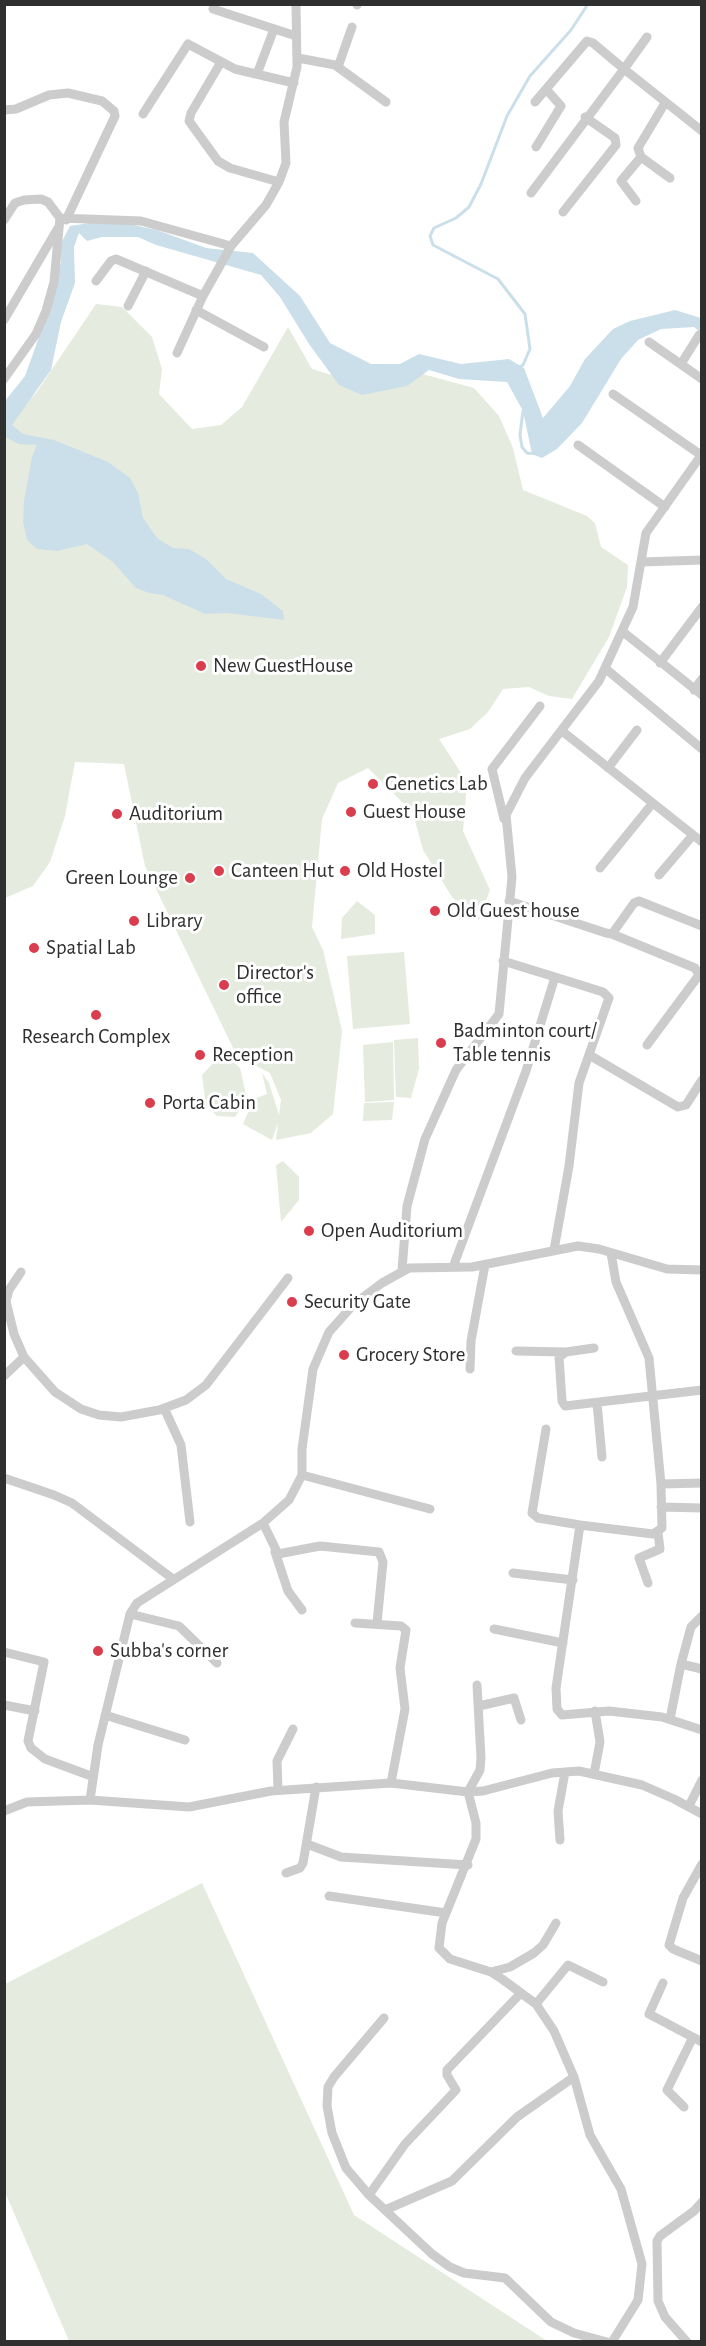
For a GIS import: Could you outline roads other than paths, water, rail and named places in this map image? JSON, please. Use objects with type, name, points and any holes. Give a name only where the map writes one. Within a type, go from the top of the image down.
[{"type":"street","points":[[177,353],[203,296],[230,247],[266,205],[279,182],[286,163],[284,122],[298,58],[296,4]]},
{"type":"street","points":[[213,9],[296,36]]},
{"type":"street","points":[[338,67],[352,27]]},
{"type":"street","points":[[257,74],[274,29]]},
{"type":"street","points":[[531,193],[585,117],[647,37]]},
{"type":"street","points":[[535,102],[587,41],[593,43],[702,131]]},
{"type":"street","points":[[143,114],[185,45],[221,62],[294,83]]},
{"type":"street","points":[[298,58],[329,62],[387,102]]},
{"type":"street","points":[[221,62],[191,113],[189,121],[218,161],[230,168],[279,182]]},
{"type":"street","points":[[536,147],[561,106],[546,89]]},
{"type":"street","points":[[4,110],[16,109],[49,94],[68,93],[102,101],[114,111],[115,116],[61,221],[4,320]]},
{"type":"street","points":[[665,103],[639,142],[638,148],[641,157],[670,178]]},
{"type":"street","points":[[563,212],[616,145],[615,138],[585,117]]},
{"type":"street","points":[[636,201],[621,181],[641,157]]},
{"type":"street","points":[[4,220],[15,203],[35,199],[48,202],[61,221],[54,282],[46,311],[36,334],[4,379]]},
{"type":"street","points":[[61,221],[141,221],[230,247]]},
{"type":"street","points":[[96,281],[113,259],[203,296]]},
{"type":"street","points":[[128,306],[146,271]]},
{"type":"street","points":[[196,310],[264,347]]},
{"type":"street","points":[[681,364],[699,335]]},
{"type":"street","points":[[649,342],[702,379]]},
{"type":"street","points":[[505,825],[509,807],[525,778],[606,669],[636,599],[646,533],[701,455],[613,394]]},
{"type":"street","points":[[578,445],[665,507]]},
{"type":"street","points":[[641,562],[702,560]]},
{"type":"street","points":[[660,663],[702,608]]},
{"type":"street","points":[[622,631],[698,693],[702,679]]},
{"type":"street","points":[[606,669],[702,749]]},
{"type":"street","points":[[402,1270],[407,1206],[425,1139],[456,1071],[499,1014],[511,868],[505,825],[492,769],[540,705]]},
{"type":"street","points":[[608,768],[637,730]]},
{"type":"street","points":[[562,731],[702,842]]},
{"type":"street","points":[[600,868],[652,804]]},
{"type":"street","points":[[659,875],[693,835]]},
{"type":"street","points":[[509,901],[612,934],[695,968],[699,975],[646,1045]]},
{"type":"street","points":[[612,934],[634,903],[639,901],[702,926]]},
{"type":"street","points":[[504,961],[603,992],[609,998],[591,1056],[579,1083],[569,1166],[554,1250]]},
{"type":"street","points":[[453,1267],[526,1071],[555,977]]},
{"type":"street","points":[[591,1056],[678,1107],[686,1105],[701,1083]]},
{"type":"street","points":[[90,1800],[91,1776],[130,1614],[137,1603],[263,1523],[289,1500],[302,1475],[302,1449],[310,1385],[319,1352],[340,1316],[402,1270],[415,1266],[485,1265],[554,1250],[590,1247],[667,1269],[702,1270]]},
{"type":"street","points":[[611,1253],[616,1282],[649,1358],[661,1484],[662,1528],[658,1533],[660,1549],[639,1558],[648,1583]]},
{"type":"street","points":[[470,1369],[471,1341],[485,1265]]},
{"type":"street","points":[[21,1272],[9,1290],[6,1301],[14,1334],[24,1357],[55,1392],[81,1409],[99,1415],[121,1417],[140,1416],[186,1400],[206,1385],[288,1278]]},
{"type":"street","points":[[516,1351],[566,1352],[594,1348]]},
{"type":"street","points":[[566,1352],[559,1357],[565,1406],[702,1390]]},
{"type":"street","points":[[7,1374],[24,1357]]},
{"type":"street","points":[[597,1403],[602,1457]]},
{"type":"street","points":[[164,1408],[181,1445],[190,1522]]},
{"type":"street","points":[[546,1429],[532,1513],[538,1518],[580,1525],[647,1534],[658,1533]]},
{"type":"street","points":[[302,1475],[429,1509]]},
{"type":"street","points":[[4,1478],[72,1503],[173,1579]]},
{"type":"street","points":[[661,1484],[702,1483]]},
{"type":"street","points":[[661,1507],[702,1508]]},
{"type":"street","points":[[263,1523],[288,1591],[302,1610]]},
{"type":"street","points":[[580,1525],[556,1688],[559,1713],[595,1711],[670,1719],[702,1730]]},
{"type":"street","points":[[275,1552],[282,1555],[320,1546],[379,1552],[383,1562],[377,1623]]},
{"type":"street","points":[[513,1573],[573,1580]]},
{"type":"street","points":[[130,1614],[179,1626],[217,1663]]},
{"type":"street","points":[[670,1719],[691,1627],[702,1616]]},
{"type":"street","points":[[355,1623],[401,1626],[406,1630],[400,1668],[405,1709],[391,1782]]},
{"type":"street","points":[[494,1629],[563,1643]]},
{"type":"street","points":[[4,1652],[44,1662],[28,1741],[31,1748],[45,1759],[91,1776]]},
{"type":"street","points":[[681,1664],[702,1669]]},
{"type":"street","points":[[477,1685],[481,1764],[476,1780],[468,1792],[477,1830],[474,1850],[446,1913],[438,1941],[443,1955],[491,1972],[536,2004],[554,2031],[574,2077],[587,2127],[625,2201],[642,2264],[661,2308],[687,2342]]},
{"type":"street","points":[[479,1706],[514,1698],[521,1720]]},
{"type":"street","points":[[4,1705],[35,1711]]},
{"type":"street","points":[[594,1774],[600,1742],[595,1711]]},
{"type":"street","points":[[105,1715],[185,1740]]},
{"type":"street","points":[[278,1790],[277,1761],[293,1729]]},
{"type":"street","points":[[560,1840],[558,1811],[565,1772]]},
{"type":"street","points":[[6,1807],[27,1802],[90,1800],[189,1807],[278,1790],[391,1782],[468,1792],[495,1789],[565,1772],[594,1774],[642,1785],[702,1814]]},
{"type":"street","points":[[689,1806],[702,1780]]},
{"type":"street","points":[[286,1874],[302,1866],[308,1844],[316,1787]]},
{"type":"street","points":[[308,1844],[341,1857],[468,1865]]},
{"type":"street","points":[[702,1864],[683,1898],[669,1945],[673,1949],[702,1961]]},
{"type":"street","points":[[329,1896],[446,1913]]},
{"type":"street","points":[[491,1972],[510,1967],[534,1953],[543,1945],[556,1923]]},
{"type":"street","points":[[536,2004],[568,1965],[603,1982]]},
{"type":"street","points":[[663,1983],[649,2014],[697,2040],[667,2090],[684,2107]]},
{"type":"street","points":[[369,2195],[405,2144],[456,2090],[447,2076],[447,2070],[521,1993]]},
{"type":"street","points":[[384,2018],[334,2077],[327,2094],[332,2133],[340,2156],[369,2195],[432,2254],[450,2267],[464,2273],[505,2278],[551,2322],[568,2331],[608,2342]]},
{"type":"street","points":[[385,2210],[452,2181],[517,2117],[574,2077]]},
{"type":"street","points":[[612,2342],[650,2278],[660,2236],[694,2211],[702,2202]]},
{"type":"water","points":[[89,223],[129,224],[157,230],[206,248],[253,253],[300,296],[330,343],[371,364],[400,364],[419,354],[461,364],[509,359],[524,368],[543,418],[570,386],[585,359],[613,329],[630,321],[675,310],[701,318],[701,333],[694,327],[661,329],[638,340],[621,359],[582,423],[557,449],[542,458],[532,454],[523,411],[507,382],[459,379],[429,370],[407,386],[362,395],[339,385],[309,344],[280,297],[261,275],[156,245],[138,237],[102,237],[87,241],[79,233],[74,247],[75,283],[61,322],[51,370],[12,425],[23,434],[54,440],[108,462],[130,478],[138,493],[143,518],[157,538],[173,548],[189,549],[206,559],[226,579],[261,594],[283,611],[284,620],[227,613],[205,614],[163,595],[136,588],[113,562],[87,544],[57,551],[37,549],[27,540],[23,522],[24,501],[32,457],[37,445],[19,444],[5,437],[5,401],[25,376],[39,337],[61,262],[60,245],[70,226]]},
{"type":"waterway","points":[[518,368],[523,365],[530,349],[525,314],[498,279],[433,245],[430,236],[434,228],[456,218],[469,207],[481,184],[507,116],[530,76],[571,30],[588,4]]},
{"type":"waterway","points":[[523,411],[520,435],[522,447],[527,453],[539,454]]},
{"type":"place","name":"New GuestHouse","points":[[201,666]]},
{"type":"place","name":"Genetics Lab","points":[[373,784]]},
{"type":"place","name":"Guest House","points":[[351,812]]},
{"type":"place","name":"Auditorium","points":[[117,814]]},
{"type":"place","name":"Canteen Hut","points":[[219,871]]},
{"type":"place","name":"Old Hostel","points":[[345,871]]},
{"type":"place","name":"Green Lounge","points":[[190,878]]},
{"type":"place","name":"Old Guest house","points":[[435,911]]},
{"type":"place","name":"Library","points":[[134,921]]},
{"type":"place","name":"Spatial Lab","points":[[34,948]]},
{"type":"place","name":"Director's office","points":[[224,985]]},
{"type":"place","name":"Research Complex","points":[[96,1015]]},
{"type":"place","name":"Badminton court/ Table tennis","points":[[441,1043]]},
{"type":"place","name":"Reception","points":[[200,1055]]},
{"type":"place","name":"Porta Cabin","points":[[150,1103]]},
{"type":"place","name":"Open Auditorium","points":[[309,1231]]},
{"type":"place","name":"Security Gate","points":[[292,1302]]},
{"type":"place","name":"Grocery Store","points":[[344,1355]]},
{"type":"place","name":"Subba's corner","points":[[98,1651]]}]
